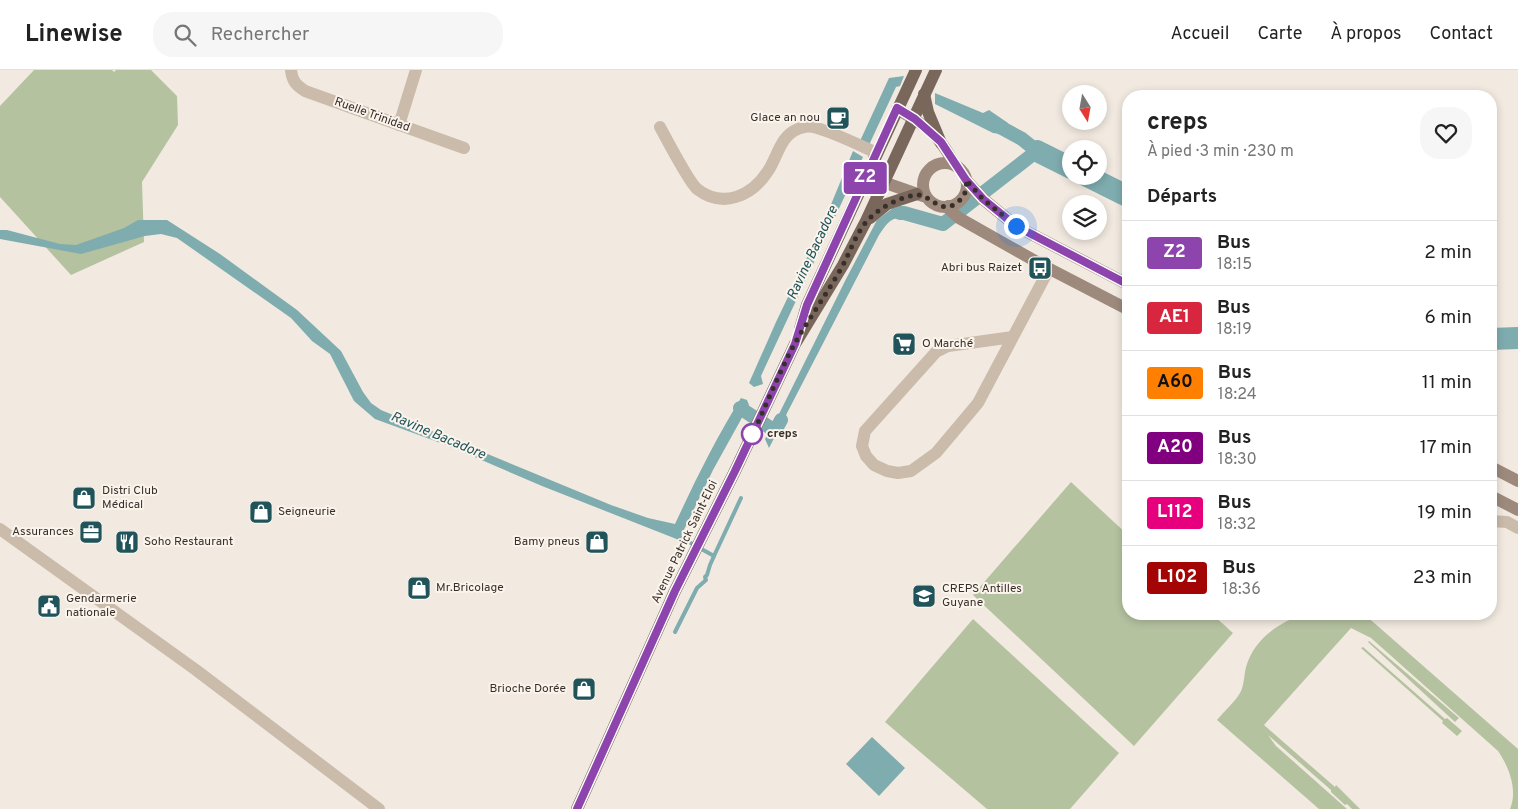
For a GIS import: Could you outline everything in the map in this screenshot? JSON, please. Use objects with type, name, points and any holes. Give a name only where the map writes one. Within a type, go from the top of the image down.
[{"type":"main road","name":"Avenue Patrick Saint-Eloi","points":[[577,809],[675,591],[702,539],[795,344],[843,265],[866,222],[936,70]]},
{"type":"main road","name":"Avenue Patrick Saint-Eloi","points":[[795,344],[807,305],[912,72]]},
{"type":"main road","points":[[924,94],[928,112],[941,142],[956,166],[983,199],[1016,226],[1122,281]]},
{"type":"main road","points":[[897,108],[915,119],[941,142]]},
{"type":"main road","points":[[874,154],[877,178],[885,184],[922,196],[1049,268],[1122,306]]},
{"type":"main road","points":[[922,196],[924,181],[929,170],[934,166],[945,163],[956,166]]},
{"type":"main road","points":[[952,212],[954,205],[963,197],[967,186],[970,184]]},
{"type":"main road","points":[[866,222],[887,204],[922,196]]},
{"type":"main road","points":[[1497,470],[1518,481]]},
{"type":"main road","points":[[1497,499],[1518,510]]},
{"type":"street","name":"Ruelle Trinidad","points":[[291,70],[292,78],[305,91],[464,148]]},
{"type":"street","points":[[399,125],[416,70]]},
{"type":"street","points":[[660,127],[696,189],[722,200],[735,198],[750,192],[768,172],[785,137],[798,129],[811,127],[874,154]]},
{"type":"street","points":[[1013,337],[948,346],[936,352],[865,431],[862,446],[866,456],[874,464],[887,471],[898,473],[911,471],[936,453],[978,403],[1013,337],[1049,268]]},
{"type":"street","points":[[1497,521],[1508,522],[1518,528]]},
{"type":"street","points":[[0,529],[196,670],[379,809]]},
{"type":"green space","points":[[34,70],[112,70],[114,72],[116,70],[151,70],[177,96],[178,125],[142,182],[144,242],[71,275],[0,197],[0,106]]},
{"type":"green space","points":[[1071,482],[1122,529],[1122,620],[1219,620],[1233,633],[1134,746],[973,595]]},
{"type":"green space","points":[[973,619],[1119,753],[1070,809],[987,809],[885,722]]},
{"type":"green space","points":[[1290,620],[1371,620],[1518,749],[1518,809],[1510,809],[1513,787],[1509,771],[1498,751],[1371,638],[1351,628],[1264,725],[1335,787],[1336,785],[1360,809],[1352,809],[1347,804],[1345,805],[1331,790],[1268,735],[1276,746],[1347,809],[1319,809],[1217,720],[1240,693],[1246,667],[1255,648],[1268,633]]},
{"type":"green space","points":[[1369,641],[1459,718],[1455,722]]},
{"type":"green space","points":[[1363,647],[1445,719],[1447,718],[1462,731],[1457,736],[1442,723],[1443,721],[1361,648]]},
{"type":"water","points":[[904,76],[900,86],[896,87],[869,145],[860,141],[889,78]]},
{"type":"water","points":[[935,93],[983,113],[989,110],[1008,123],[1001,134],[993,133],[935,104]]},
{"type":"water","points":[[853,151],[863,157],[761,376],[763,384],[754,387],[749,383],[823,224]]},
{"type":"water","points":[[901,207],[919,214],[915,222],[898,218],[894,219],[887,224],[879,235],[769,448],[765,439],[877,220],[893,208]]},
{"type":"water","points":[[138,220],[167,220],[220,254],[297,310],[341,351],[363,392],[371,403],[381,410],[611,505],[648,518],[675,524],[706,460],[741,398],[747,400],[749,405],[713,470],[679,540],[542,486],[449,446],[375,419],[354,401],[330,354],[312,341],[291,318],[177,238],[161,234],[145,236],[81,254],[0,239],[0,230],[7,230],[60,244],[76,245],[124,228]]},
{"type":"water","points":[[872,737],[905,768],[879,796],[846,764]]},
{"type":"waterway","points":[[900,213],[943,224],[1037,151],[1022,139],[989,121]]},
{"type":"waterway","name":"Ravine Bacadore","points":[[1037,151],[1062,164]]},
{"type":"waterway","name":"Ravine Bacadore","points":[[1105,185],[1122,194]]},
{"type":"waterway","name":"Ravine Bacadore","points":[[1497,339],[1518,338]]},
{"type":"waterway","points":[[740,408],[775,431],[781,420]]},
{"type":"waterway","points":[[678,536],[714,556],[741,498]]},
{"type":"waterway","points":[[675,632],[697,588],[706,580],[705,577],[714,556]]},
{"type":"bus line","name":"Z2","points":[[577,809],[675,591],[735,471],[795,344],[807,305],[897,108],[915,119],[941,142],[966,180],[983,199],[1003,216],[1016,226],[1122,281]]},
{"type":"place","name":"Glace an nou","points":[[838,118]]},
{"type":"place","name":"Abri bus Raizet","points":[[1040,268]]},
{"type":"place","name":"O Marché","points":[[904,344]]},
{"type":"place","name":"creps","points":[[752,434]]},
{"type":"place","name":"Distri Club Médical","points":[[84,498]]},
{"type":"place","name":"Seigneurie","points":[[261,512]]},
{"type":"place","name":"Assurances","points":[[91,532]]},
{"type":"place","name":"Soho Restaurant","points":[[127,542]]},
{"type":"place","name":"Bamy pneus","points":[[597,542]]},
{"type":"place","name":"Mr.Bricolage","points":[[419,588]]},
{"type":"place","name":"CREPS Antilles Guyane","points":[[924,596]]},
{"type":"place","name":"Gendarmerie nationale","points":[[49,606]]},
{"type":"place","name":"Brioche Dorée","points":[[584,689]]},
{"type":"route","points":[[752,434],[752,436],[795,344],[843,265],[866,222],[879,210],[887,204],[917,194],[927,198],[936,205],[954,205],[963,197],[967,186],[966,180],[983,199],[1016,226]]}]
